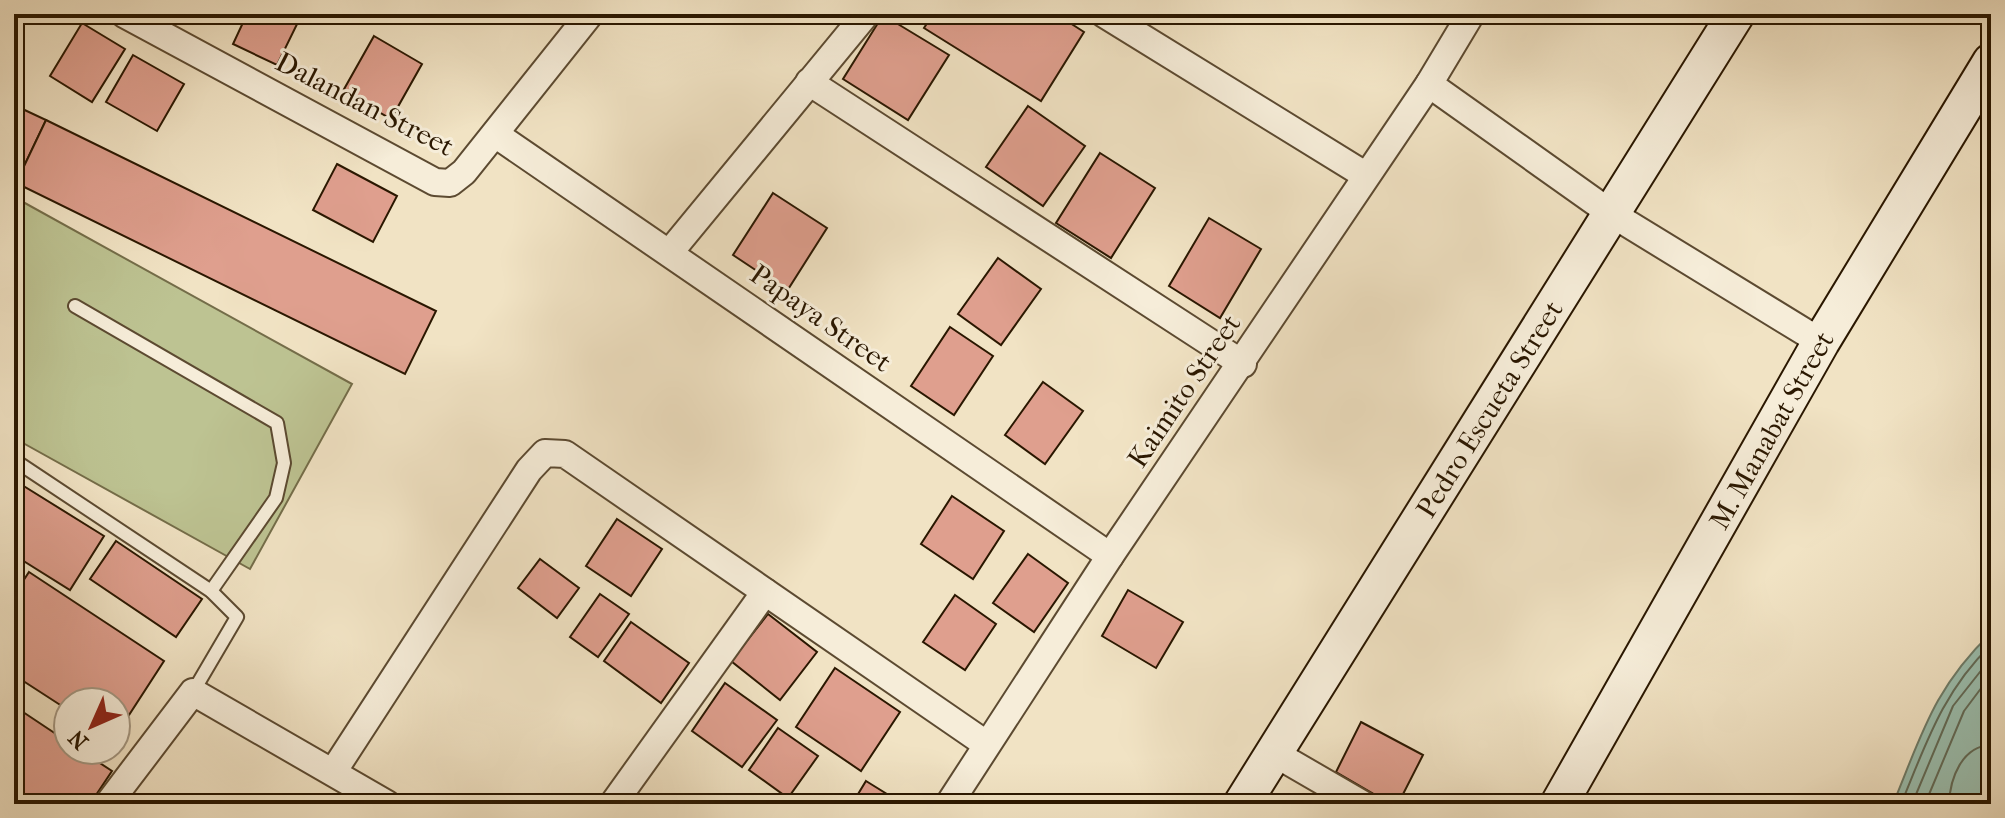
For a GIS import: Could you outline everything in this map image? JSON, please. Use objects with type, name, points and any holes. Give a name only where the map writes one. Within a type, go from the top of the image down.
[{"type":"street","name":"Dalandan Street","points":[[124,14],[435,182],[450,183],[495,134]]},
{"type":"street","points":[[495,134],[590,14]]},
{"type":"street","points":[[670,252],[866,14]]},
{"type":"street","points":[[1104,14],[1365,175]]},
{"type":"street","name":"Kaimito Street","points":[[949,804],[1110,556],[1243,364],[1365,175],[1429,84],[1471,14]]},
{"type":"street","name":"Pedro Escueta Street","points":[[1242,804],[1736,14]]},
{"type":"street","name":"M. Manabat Street","points":[[1559,804],[1821,342],[1991,62]]},
{"type":"street","points":[[809,82],[1243,364]]},
{"type":"street","points":[[1429,84],[1612,214],[1821,342]]},
{"type":"street","name":"Papaya Street","points":[[495,134],[1110,556]]},
{"type":"street","points":[[333,772],[529,470],[545,453],[565,454],[986,744]]},
{"type":"street","points":[[613,804],[765,592]]},
{"type":"street","points":[[108,804],[193,692],[387,804]]},
{"type":"street","points":[[1274,753],[1362,804]]},
{"type":"lane","points":[[75,306],[277,423],[284,463],[276,498],[211,591]]},
{"type":"lane","points":[[14,460],[211,591],[237,617],[193,692]]},
{"type":"shaded area","points":[[14,197],[352,384],[250,569],[14,438]]},
{"type":"water","points":[[1991,633],[1991,767],[1978,804],[1893,804],[1943,693]]},
{"type":"building","points":[[247,14],[302,14],[277,65],[233,44]]},
{"type":"building","points":[[933,14],[1056,14],[1084,32],[1041,101],[924,28]]},
{"type":"building","points":[[883,15],[949,55],[908,120],[843,79]]},
{"type":"building","points":[[82,23],[125,49],[92,102],[50,76]]},
{"type":"building","points":[[374,36],[422,64],[391,119],[343,91]]},
{"type":"building","points":[[133,55],[184,84],[157,131],[106,102]]},
{"type":"building","points":[[14,105],[46,120],[16,183],[14,182]]},
{"type":"building","points":[[1028,106],[1085,146],[1043,206],[986,167]]},
{"type":"building","points":[[46,120],[436,311],[405,374],[16,183]]},
{"type":"building","points":[[1100,153],[1155,188],[1111,258],[1056,223]]},
{"type":"building","points":[[337,164],[397,196],[373,242],[313,210]]},
{"type":"building","points":[[773,193],[827,228],[787,291],[733,255]]},
{"type":"building","points":[[1209,218],[1261,249],[1220,318],[1169,286]]},
{"type":"building","points":[[998,258],[1041,289],[1001,345],[958,314]]},
{"type":"building","points":[[950,327],[993,356],[954,415],[911,386]]},
{"type":"building","points":[[1043,382],[1083,411],[1045,464],[1005,435]]},
{"type":"building","points":[[14,480],[104,536],[70,590],[14,555]]},
{"type":"building","points":[[952,496],[1004,531],[973,579],[921,544]]},
{"type":"building","points":[[617,519],[662,549],[631,596],[586,566]]},
{"type":"building","points":[[116,541],[202,599],[176,637],[90,579]]},
{"type":"building","points":[[1028,554],[1068,583],[1034,632],[993,603]]},
{"type":"building","points":[[540,559],[579,588],[557,618],[518,588]]},
{"type":"building","points":[[29,572],[164,661],[132,710],[132,686],[52,686],[52,700],[14,675],[14,595]]},
{"type":"building","points":[[1128,590],[1183,622],[1156,668],[1102,636]]},
{"type":"building","points":[[600,594],[629,614],[598,657],[570,637]]},
{"type":"building","points":[[955,595],[996,624],[965,670],[923,642]]},
{"type":"building","points":[[768,614],[817,652],[780,700],[731,661]]},
{"type":"building","points":[[631,622],[689,663],[661,703],[604,661]]},
{"type":"building","points":[[835,668],[900,712],[861,771],[796,727]]},
{"type":"building","points":[[725,683],[777,720],[742,767],[692,731]]},
{"type":"building","points":[[14,706],[52,731],[52,766],[104,766],[112,771],[90,804],[14,804]]},
{"type":"building","points":[[1361,722],[1423,755],[1398,804],[1391,804],[1336,772]]},
{"type":"building","points":[[778,728],[818,756],[788,798],[749,770]]},
{"type":"building","points":[[866,781],[903,804],[852,804]]}]
